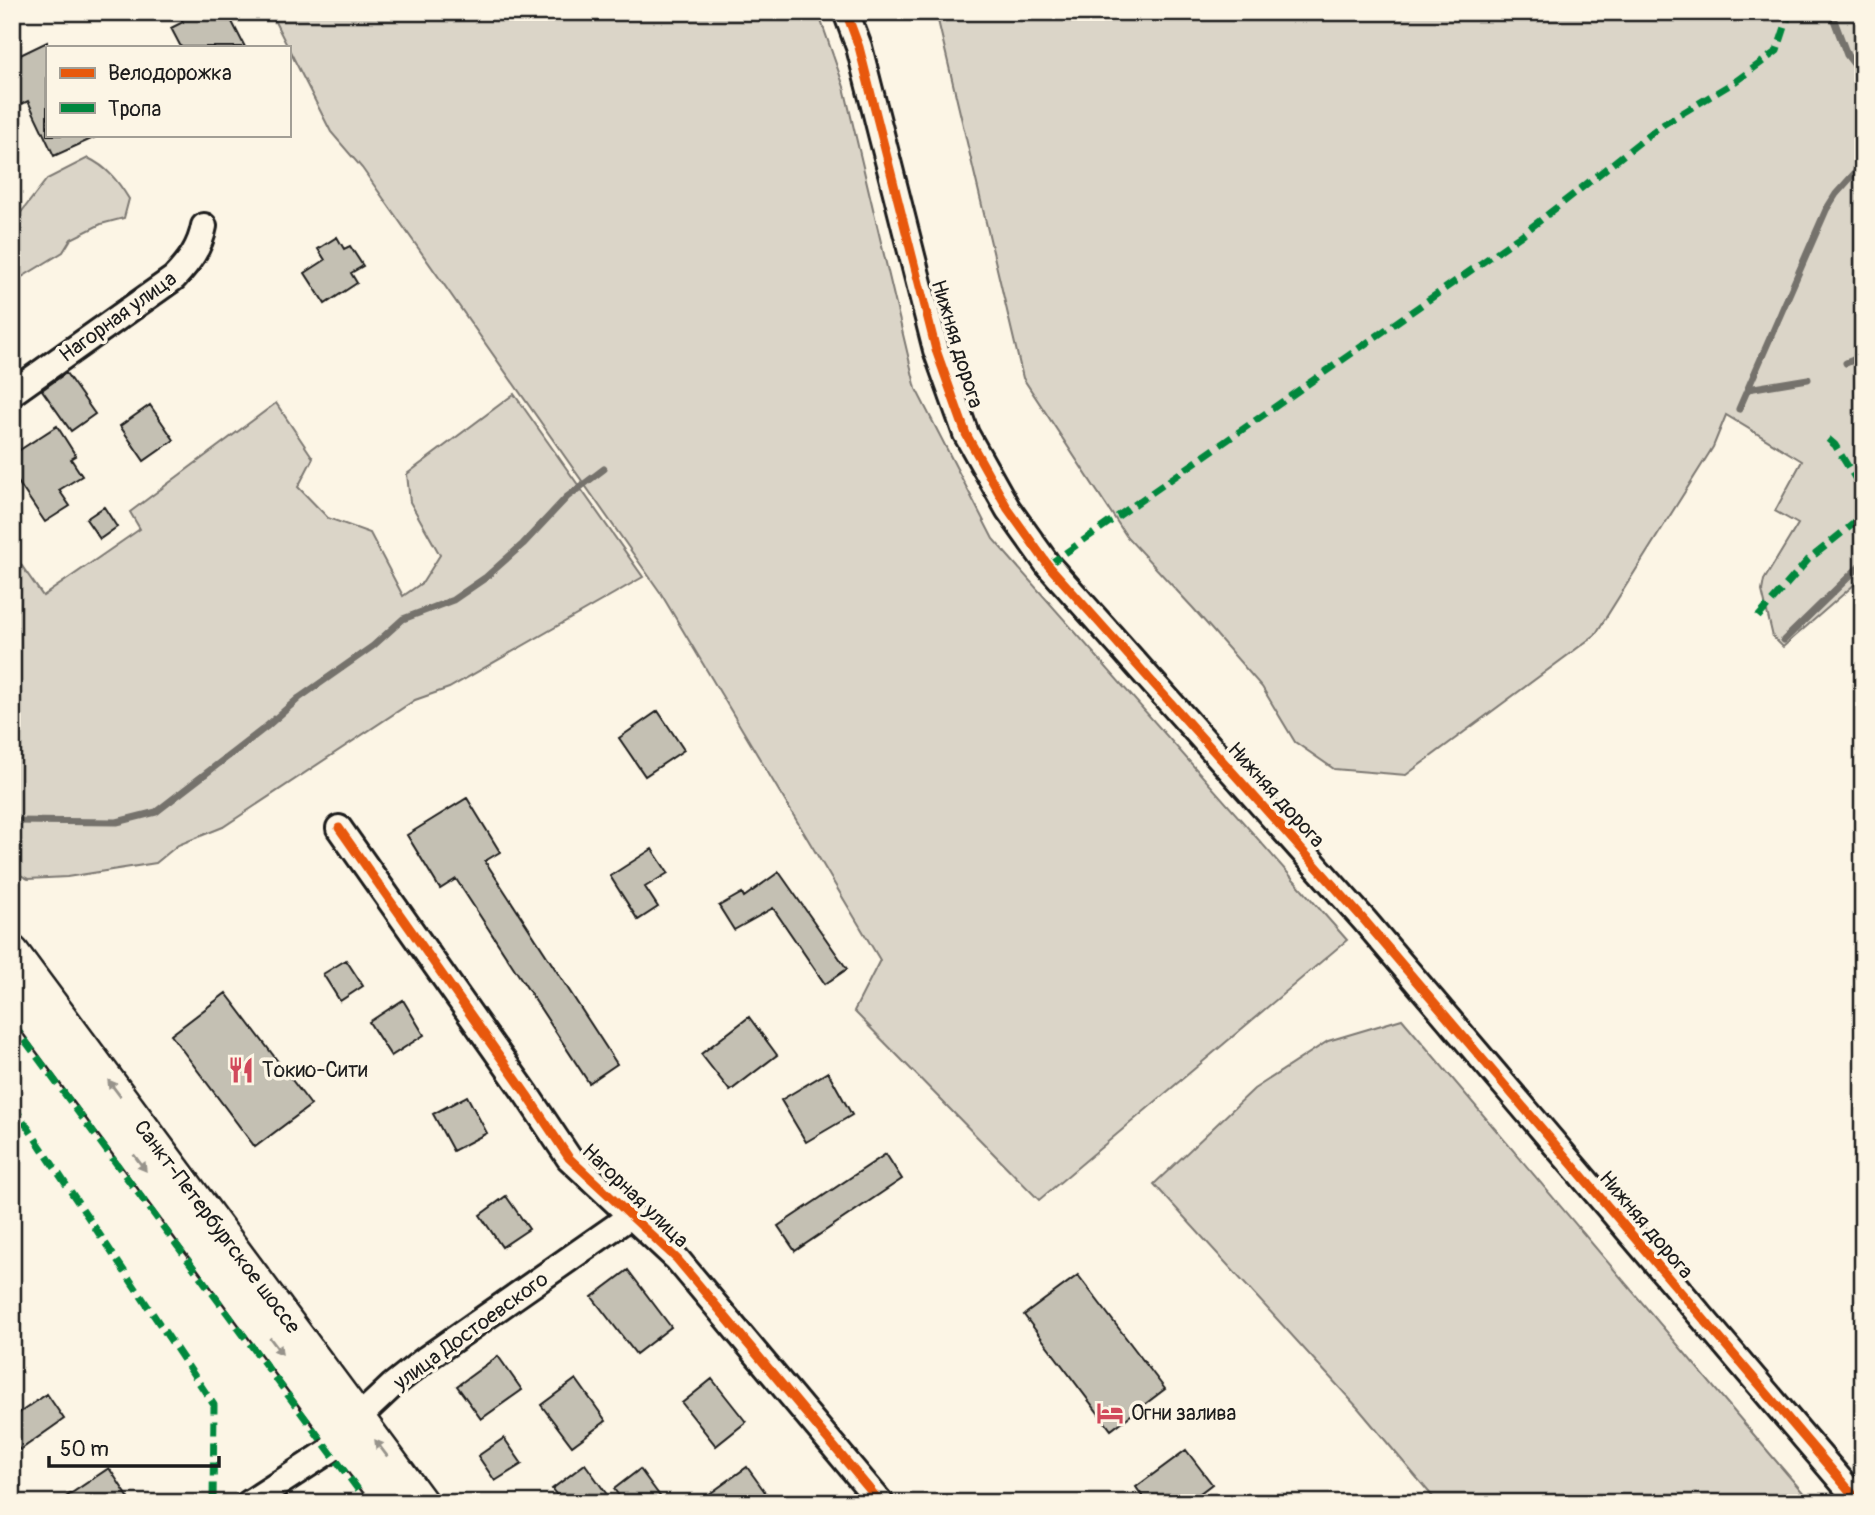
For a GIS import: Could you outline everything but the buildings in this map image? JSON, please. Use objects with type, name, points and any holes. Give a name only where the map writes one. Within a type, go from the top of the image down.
[{"type":"main road","name":"Санкт-Петербургское шоссе","points":[[12,952],[350,1427],[392,1503]]},
{"type":"main road","name":"Санкт-Петербургское шоссе","points":[[12,990],[350,1427],[421,1503]]},
{"type":"street","name":"Нижняя дорога","points":[[846,12],[859,47],[936,350],[967,434],[1008,509],[1048,565],[1365,921],[1860,1503]]},
{"type":"street","name":"Нагорная улица","points":[[12,393],[174,278],[190,262],[204,226]]},
{"type":"street","name":"Нагорная улица","points":[[340,828],[569,1158],[677,1259],[881,1503]]},
{"type":"street","name":"улица Достоевского","points":[[249,1503],[329,1451],[393,1385],[427,1358],[632,1215]]},
{"type":"shaded area","points":[[270,12],[818,12],[844,87],[916,389],[993,539],[1347,940],[1039,1200],[854,1011],[880,960],[660,592],[362,168],[331,132],[290,51],[290,46],[287,46]]},
{"type":"shaded area","points":[[936,12],[1863,12],[1863,577],[1783,647],[1773,637],[1762,591],[1764,580],[1798,524],[1775,511],[1802,461],[1726,415],[1713,447],[1595,635],[1406,775],[1334,769],[1295,742],[1262,687],[1127,537],[1023,378]]},
{"type":"shaded area","points":[[88,158],[112,175],[129,199],[124,218],[101,224],[71,239],[63,252],[12,283],[12,224],[47,179]]},
{"type":"shaded area","points":[[514,394],[643,577],[449,688],[415,700],[223,827],[178,845],[156,863],[67,877],[28,879],[12,871],[12,552],[43,596],[140,529],[130,512],[276,403],[313,458],[298,487],[328,518],[370,533],[403,596],[423,582],[440,555],[410,502],[407,474]]},
{"type":"shaded area","points":[[1402,1019],[1812,1503],[1438,1503],[1358,1408],[1154,1184],[1254,1089],[1328,1041]]},
{"type":"waterway","points":[[1831,12],[1847,55],[1863,76]]},
{"type":"waterway","points":[[1739,409],[1826,210],[1836,194],[1863,164]]},
{"type":"waterway","points":[[1846,363],[1863,356]]},
{"type":"waterway","points":[[1748,389],[1808,379]]},
{"type":"waterway","points":[[12,821],[117,822],[156,812],[266,727],[299,698],[373,646],[403,619],[453,600],[485,578],[523,544],[567,497],[604,469]]},
{"type":"waterway","points":[[1784,640],[1863,563]]},
{"type":"marked path","points":[[1048,565],[1519,237],[1659,127],[1736,81],[1777,51],[1790,12]]},
{"type":"marked path","points":[[1828,439],[1835,445],[1863,491]]},
{"type":"marked path","points":[[1758,617],[1808,560],[1863,514]]},
{"type":"marked path","points":[[12,1023],[368,1503]]},
{"type":"marked path","points":[[12,1104],[214,1405],[213,1503]]},
{"type":"cycle path","points":[[846,12],[859,47],[936,350],[966,434],[1008,509],[1048,565],[1365,921],[1860,1503]]},
{"type":"cycle path","points":[[339,828],[569,1158],[677,1259],[881,1503]]},
{"type":"place","name":"Токио-Сити","points":[[241,1070]]},
{"type":"place","name":"Огни залива","points":[[1110,1413]]}]
